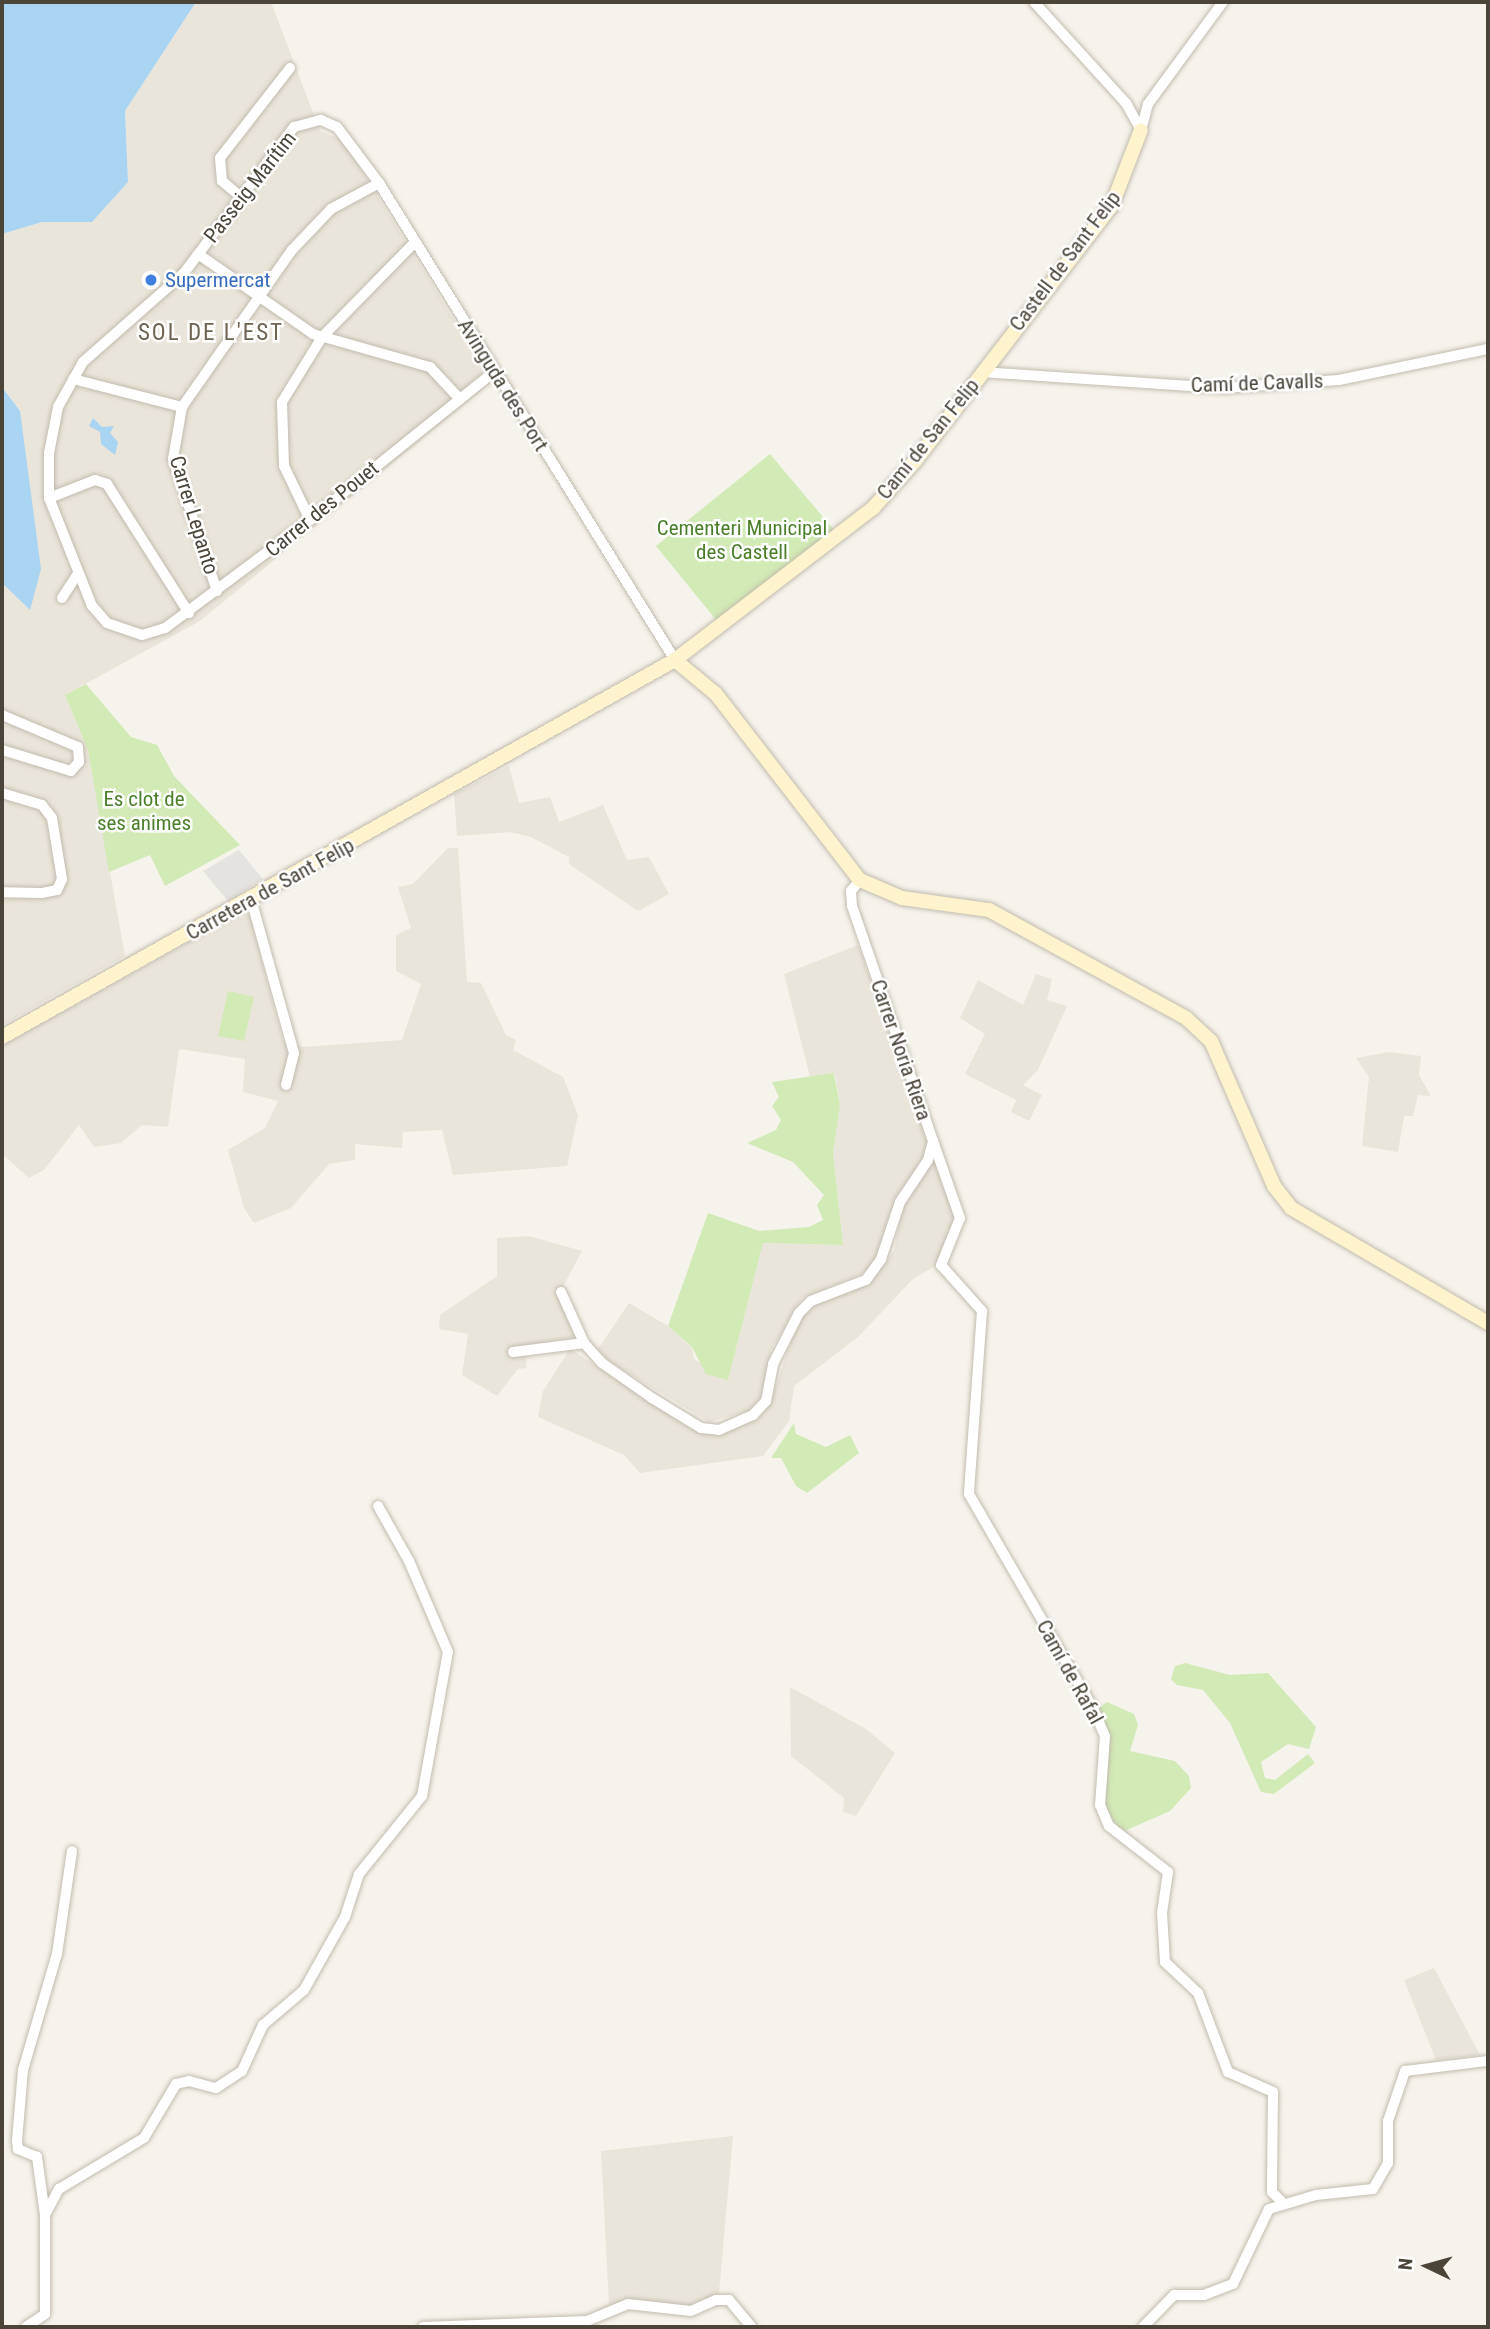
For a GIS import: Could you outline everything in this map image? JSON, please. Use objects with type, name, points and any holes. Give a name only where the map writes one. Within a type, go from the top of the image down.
[{"type":"main road","name":"Castell de Sant Felip","points":[[981,372],[1112,205],[1141,130]]},
{"type":"main road","name":"Camí de San Felip","points":[[536,737],[675,660],[873,508],[981,372]]},
{"type":"main road","points":[[675,660],[716,694],[860,880],[902,898],[989,910],[1185,1017],[1211,1041],[1274,1186],[1291,1208],[1488,1323]]},
{"type":"main road","name":"Carretera de Sant Felip","points":[[2,1037],[536,737]]},
{"type":"street","points":[[1034,2],[1126,103],[1141,130]]},
{"type":"street","name":"Castell de Sant Felip","points":[[1141,130],[1148,104],[1223,2]]},
{"type":"street","points":[[241,197],[222,181],[220,158],[290,68]]},
{"type":"street","name":"Passeig Marítim","points":[[142,635],[107,623],[77,575],[49,498],[51,441],[58,407],[83,362],[184,273],[294,127],[321,120]]},
{"type":"street","name":"Avinguda des Port","points":[[321,120],[337,127],[379,183],[675,660]]},
{"type":"street","name":"Carrer Lepanto","points":[[217,591],[173,459],[182,407],[255,296],[331,209],[379,183]]},
{"type":"street","points":[[310,520],[284,466],[279,433],[282,402],[322,337],[415,242]]},
{"type":"street","points":[[198,254],[255,296],[322,337],[430,367],[458,397]]},
{"type":"street","name":"Camí de Cavalls","points":[[981,372],[1224,388],[1339,380],[1488,349]]},
{"type":"street","name":"Carrer des Pouet","points":[[142,635],[189,613],[310,520],[458,397],[495,371]]},
{"type":"street","points":[[73,379],[182,407]]},
{"type":"street","points":[[49,498],[95,480],[107,484],[189,613]]},
{"type":"street","points":[[62,598],[77,575]]},
{"type":"street","points":[[2,715],[78,747],[79,762],[71,771],[2,750]]},
{"type":"street","points":[[2,793],[42,805],[52,818],[62,879],[57,890],[48,892],[2,891]]},
{"type":"street","name":"Carrer Noria Riera","points":[[561,1292],[584,1343],[602,1363],[701,1428],[737,1424],[766,1401],[773,1364],[799,1313],[811,1301],[866,1280],[881,1259],[900,1202],[928,1160],[933,1141],[852,906],[851,891],[860,880]]},
{"type":"street","points":[[251,899],[294,1053],[286,1085]]},
{"type":"street","name":"Camí de Rafal","points":[[933,1141],[960,1218],[942,1265],[982,1311],[970,1494],[1093,1708],[1105,1736],[1100,1805],[1109,1826],[1168,1872],[1162,1913],[1165,1962],[1198,1993],[1228,2072],[1273,2092],[1272,2192],[1282,2203]]},
{"type":"street","points":[[513,1352],[584,1343]]},
{"type":"street","points":[[44,2215],[59,2189],[144,2138],[176,2084],[189,2081],[216,2088],[242,2071],[263,2025],[304,1990],[345,1917],[359,1874],[422,1796],[448,1652],[414,1572],[378,1506]]},
{"type":"street","points":[[26,2327],[44,2314],[44,2215],[37,2157],[18,2149],[23,2070],[57,1954],[72,1851]]},
{"type":"street","points":[[1143,2327],[1174,2295],[1205,2295],[1233,2284],[1269,2208],[1282,2203],[1373,2189],[1388,2163],[1388,2120],[1405,2071],[1488,2061]]},
{"type":"street","points":[[423,2327],[587,2321],[628,2304],[691,2311],[716,2300],[729,2300],[752,2327]]},
{"type":"shaded area","points":[[196,2],[271,2],[320,131],[343,140],[492,382],[200,621],[65,695],[88,750],[125,956],[2,1025],[2,583],[30,610],[20,411],[2,387],[2,234],[42,222],[92,222],[128,182],[125,111]]},
{"type":"shaded area","points":[[509,766],[519,803],[550,797],[559,822],[603,805],[627,860],[649,857],[669,894],[638,911],[569,864],[569,857],[531,837],[510,832],[457,836],[454,794]]},
{"type":"shaded area","points":[[448,848],[458,848],[467,982],[481,983],[506,1035],[516,1040],[513,1050],[563,1077],[578,1115],[567,1166],[453,1175],[442,1130],[403,1132],[402,1148],[355,1144],[355,1160],[329,1164],[291,1208],[254,1223],[244,1208],[228,1150],[265,1128],[278,1101],[243,1092],[245,1059],[179,1049],[168,1127],[142,1125],[121,1143],[94,1147],[79,1125],[44,1170],[29,1178],[2,1154],[2,1046],[248,909],[283,1041],[303,1047],[402,1040],[421,984],[396,971],[396,935],[411,928],[398,887],[413,884]]},
{"type":"shaded area","points":[[239,850],[263,879],[228,901],[203,871]]},
{"type":"shaded area","points":[[858,945],[927,1139],[926,1154],[896,1197],[880,1252],[866,1272],[802,1298],[771,1350],[761,1397],[748,1411],[709,1422],[610,1362],[598,1349],[629,1303],[668,1326],[692,1348],[694,1359],[728,1380],[763,1243],[843,1245],[833,1153],[840,1106],[835,1074],[810,1077],[784,974]]},
{"type":"shaded area","points":[[1036,974],[1052,979],[1047,1000],[1067,1006],[1038,1070],[1023,1085],[1042,1095],[1029,1121],[1011,1112],[1016,1100],[965,1074],[985,1034],[960,1018],[978,980],[1023,1005]]},
{"type":"shaded area","points":[[1389,1052],[1421,1056],[1419,1075],[1431,1096],[1418,1095],[1413,1116],[1404,1116],[1398,1152],[1362,1146],[1369,1077],[1356,1058]]},
{"type":"shaded area","points":[[932,1161],[937,1161],[955,1216],[937,1265],[913,1279],[858,1337],[794,1386],[789,1421],[763,1456],[640,1473],[624,1455],[538,1417],[543,1391],[570,1349],[702,1434],[751,1423],[771,1402],[796,1325],[815,1305],[871,1282],[894,1251],[902,1210]]},
{"type":"shaded area","points":[[529,1236],[582,1251],[558,1296],[575,1337],[528,1345],[526,1368],[518,1369],[497,1396],[462,1375],[468,1334],[439,1329],[440,1315],[497,1276],[497,1238]]},
{"type":"shaded area","points":[[790,1687],[866,1729],[895,1753],[856,1816],[843,1812],[844,1798],[791,1756]]},
{"type":"shaded area","points":[[1434,1968],[1480,2055],[1436,2060],[1404,1980]]},
{"type":"shaded area","points":[[733,2136],[719,2293],[692,2306],[636,2301],[609,2305],[601,2151]]},
{"type":"green space","name":"Cementeri Municipal des Castell","points":[[770,454],[834,530],[717,621],[656,546]]},
{"type":"green space","name":"Es clot de ses animes","points":[[86,684],[131,737],[157,745],[174,776],[240,845],[165,886],[150,855],[109,872],[88,750],[65,695]]},
{"type":"green space","points":[[228,991],[254,997],[244,1041],[218,1036]]},
{"type":"green space","points":[[834,1073],[840,1106],[833,1153],[843,1245],[763,1243],[728,1380],[706,1374],[692,1347],[668,1326],[708,1213],[759,1231],[809,1227],[823,1220],[817,1205],[824,1195],[793,1162],[747,1143],[776,1130],[781,1120],[772,1106],[779,1097],[772,1082]]},
{"type":"green space","points":[[794,1423],[796,1434],[826,1447],[850,1435],[859,1453],[807,1493],[796,1486],[781,1458],[771,1458]]},
{"type":"green space","points":[[1185,1663],[1230,1675],[1268,1673],[1316,1727],[1309,1749],[1288,1744],[1261,1762],[1265,1778],[1275,1780],[1308,1754],[1315,1763],[1274,1794],[1261,1792],[1230,1723],[1203,1690],[1177,1685],[1171,1679],[1175,1666]]},
{"type":"green space","points":[[1107,1702],[1134,1714],[1138,1725],[1130,1751],[1175,1761],[1189,1776],[1191,1788],[1170,1811],[1122,1832],[1103,1805],[1108,1736],[1097,1709]]},
{"type":"water","points":[[2,2],[196,2],[125,111],[128,182],[92,222],[42,222],[2,234]]},
{"type":"water","points":[[2,387],[20,411],[41,569],[30,610],[2,583]]},
{"type":"water","points":[[93,418],[102,427],[114,426],[110,433],[118,442],[115,455],[101,444],[100,432],[89,426]]},
{"type":"place","name":"Supermercat","points":[[151,280]]},
{"type":"district","name":"SOL DE L'EST","points":[[211,333]]}]
